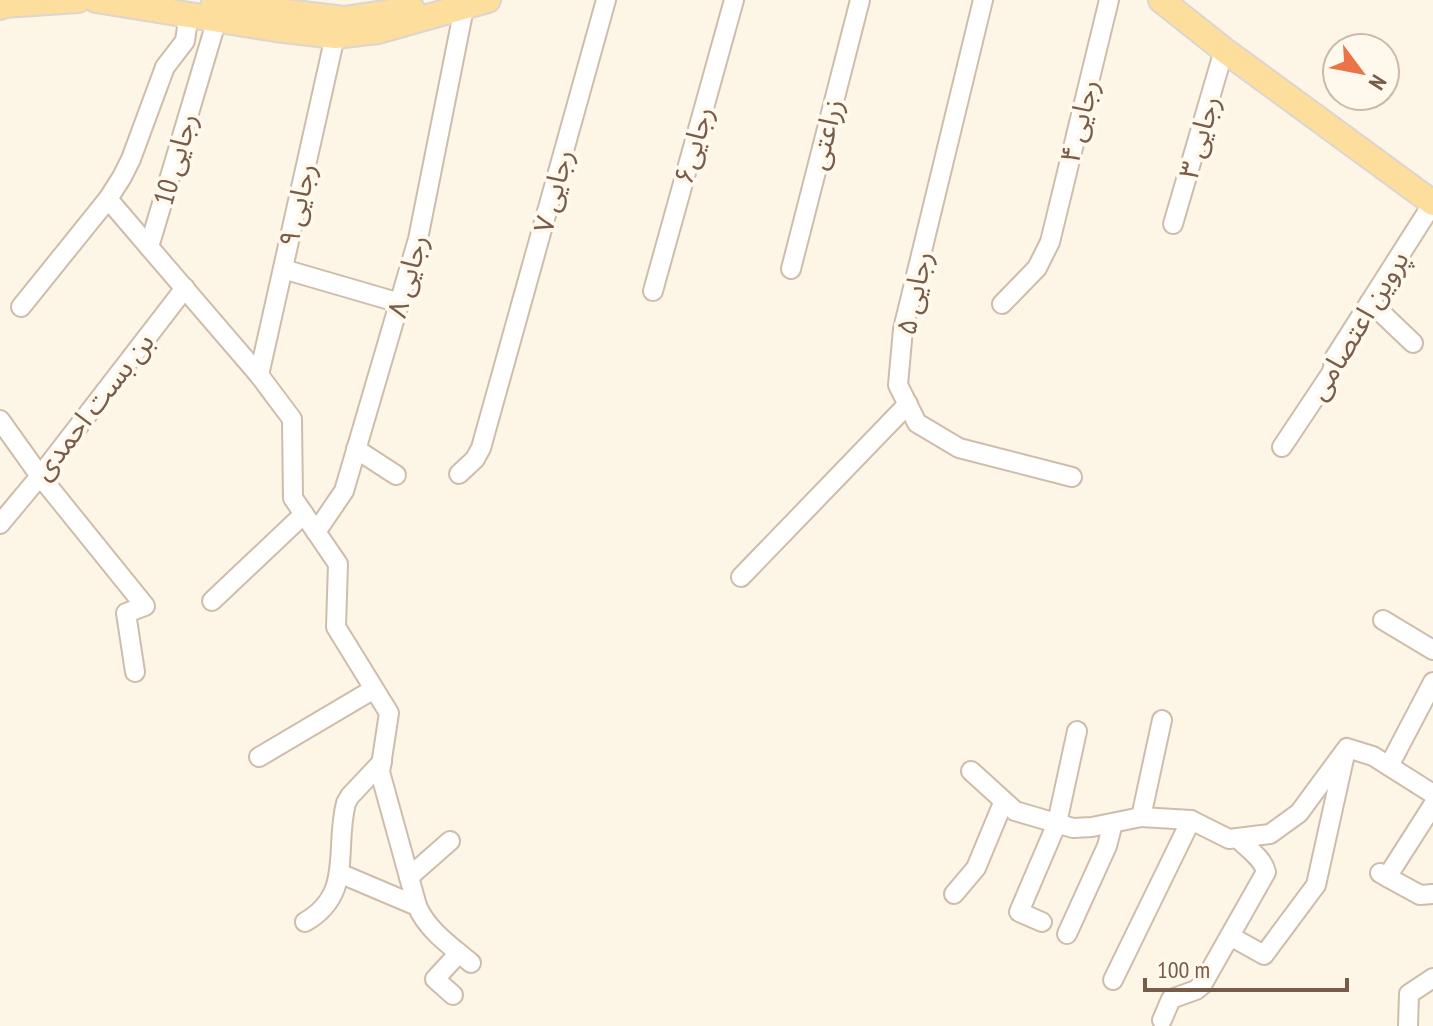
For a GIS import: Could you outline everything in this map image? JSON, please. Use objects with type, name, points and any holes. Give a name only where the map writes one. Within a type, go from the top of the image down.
[{"type":"main road","points":[[0,7],[78,0]]},
{"type":"main road","points":[[96,0],[344,19],[488,0]]},
{"type":"main road","points":[[1161,0],[1433,203]]},
{"type":"main road","points":[[1182,0],[1433,190]]},
{"type":"main road","points":[[190,7],[217,19],[335,36],[378,31],[454,4]]},
{"type":"street","name":"رجایی ۷","points":[[459,474],[475,459],[481,448],[606,0]]},
{"type":"street","name":"رجایی۶","points":[[653,291],[734,0]]},
{"type":"street","name":"زراعتی","points":[[791,269],[860,0]]},
{"type":"street","name":"رجایی ۵","points":[[983,0],[903,329],[898,385],[917,423],[959,448],[1072,477]]},
{"type":"street","name":"رجایی ۴","points":[[1002,304],[1037,268],[1050,242],[1109,0]]},
{"type":"street","name":"رجایی ۸","points":[[316,532],[344,491],[418,239],[454,4]]},
{"type":"street","points":[[21,307],[108,199],[131,159],[165,67],[185,41],[190,7]]},
{"type":"street","name":"رجایی 10","points":[[149,247],[217,19]]},
{"type":"street","name":"رجایی ۹","points":[[259,375],[335,36]]},
{"type":"street","name":"رجایی ۳","points":[[1173,224],[1224,50]]},
{"type":"street","points":[[108,199],[259,375],[292,419],[293,498],[338,564],[336,627],[389,713],[380,772],[417,906],[425,922],[465,958],[435,979],[453,995]]},
{"type":"street","name":"پروین اعتصامی","points":[[1282,447],[1332,372],[1335,357],[1433,203]]},
{"type":"street","points":[[283,269],[400,303]]},
{"type":"street","name":"بن بست احمدی","points":[[0,524],[185,288]]},
{"type":"street","points":[[1370,302],[1413,343]]},
{"type":"street","points":[[741,577],[908,404]]},
{"type":"street","points":[[0,420],[40,476],[145,606],[126,613],[135,672]]},
{"type":"street","points":[[356,449],[396,475]]},
{"type":"street","points":[[212,601],[304,514]]},
{"type":"street","points":[[1383,620],[1433,650]]},
{"type":"street","points":[[1381,761],[1433,682]]},
{"type":"street","points":[[259,757],[374,689]]},
{"type":"street","points":[[1141,817],[1162,720]]},
{"type":"street","points":[[1042,922],[1019,912],[1057,823],[1077,731]]},
{"type":"street","points":[[1347,748],[1381,761],[1432,794],[1383,875],[1420,895],[1433,894]]},
{"type":"street","points":[[971,771],[1015,811],[1057,823],[1081,828],[1141,817],[1191,820],[1229,839],[1270,834],[1299,813],[1347,748]]},
{"type":"street","points":[[1230,936],[1264,955],[1316,885],[1347,748]]},
{"type":"street","points":[[305,922],[325,908],[334,892],[339,873],[346,803],[382,762]]},
{"type":"street","points":[[954,894],[976,868],[1003,803]]},
{"type":"street","points":[[1113,980],[1191,820]]},
{"type":"street","points":[[1067,934],[1107,846],[1113,823]]},
{"type":"street","points":[[1162,1020],[1171,999],[1202,985],[1266,872],[1265,866],[1237,838]]},
{"type":"street","points":[[409,877],[450,841]]},
{"type":"street","points":[[339,873],[417,906]]},
{"type":"street","points":[[1408,1026],[1409,994],[1433,978]]}]
